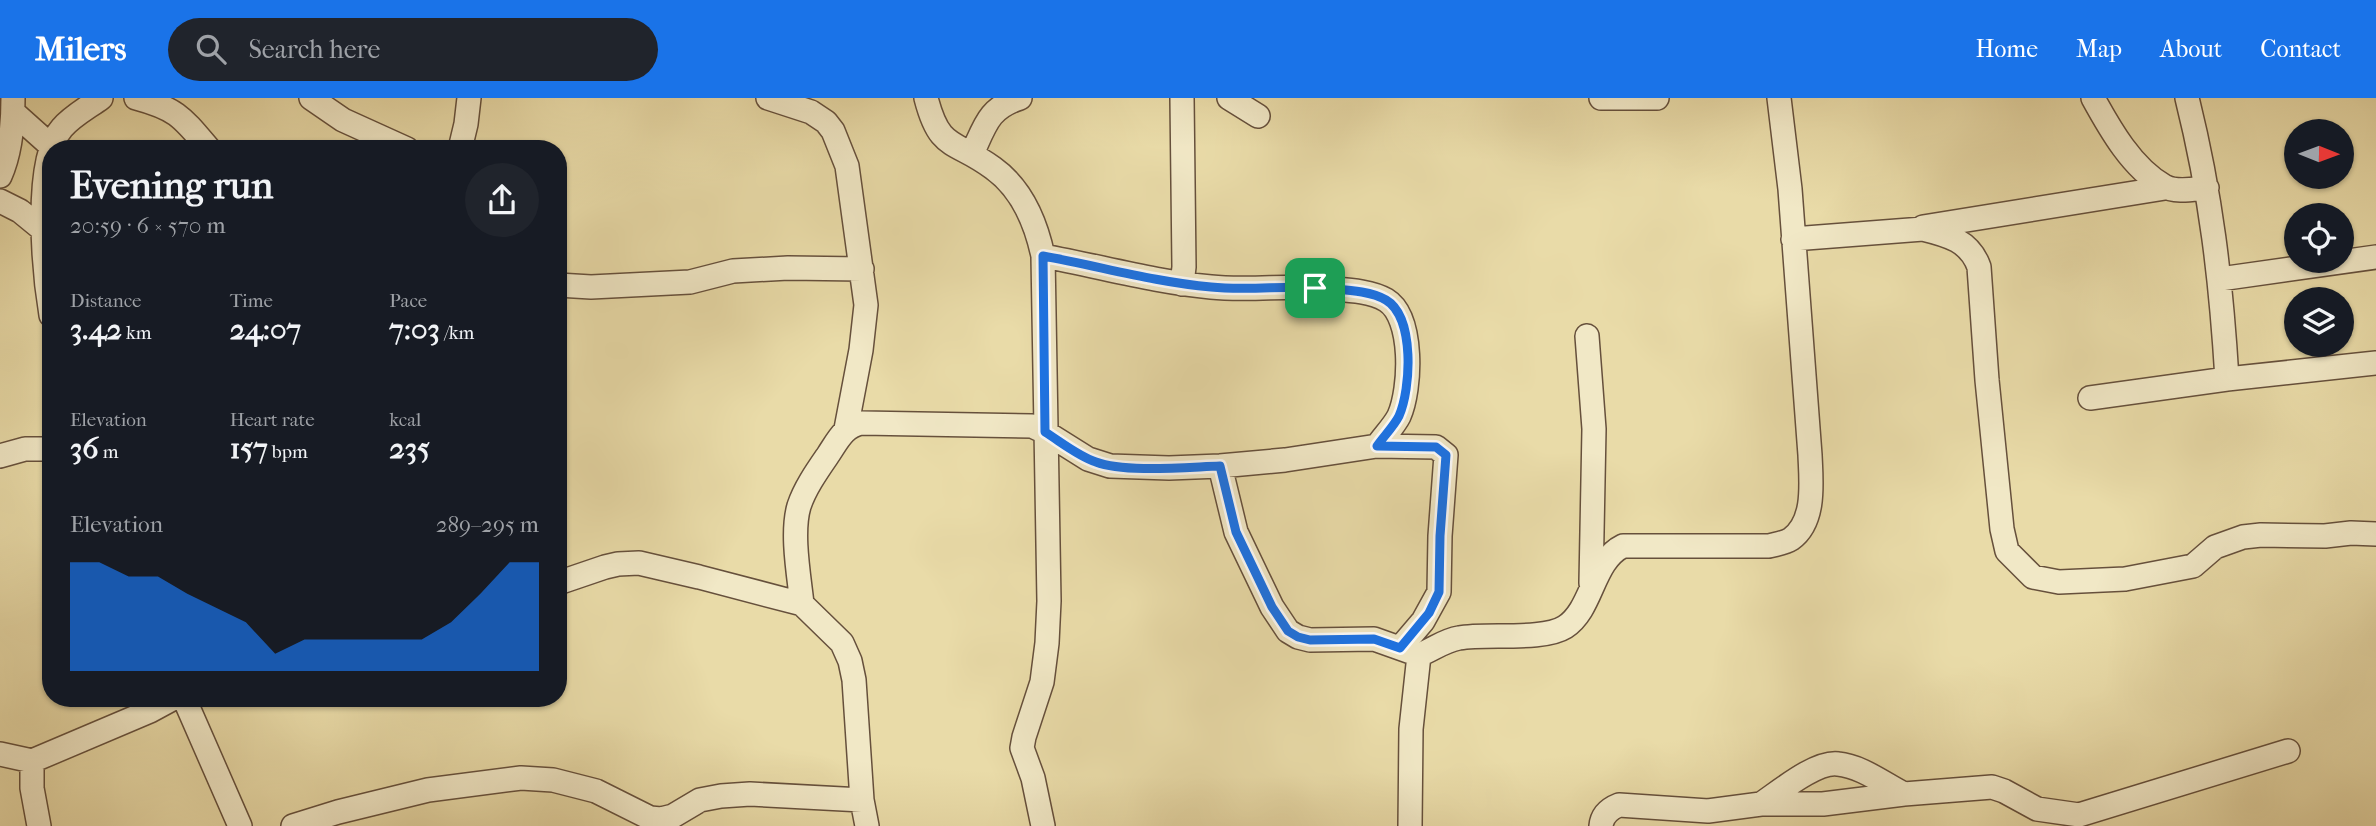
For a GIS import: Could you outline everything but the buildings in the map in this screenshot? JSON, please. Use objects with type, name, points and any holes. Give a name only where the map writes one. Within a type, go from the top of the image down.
[{"type":"street","points":[[54,140],[62,127],[101,98]]},
{"type":"street","points":[[311,98],[343,120],[387,140]]},
{"type":"street","points":[[462,140],[469,98]]},
{"type":"street","points":[[768,98],[811,112],[826,122],[833,131],[847,166],[866,305],[861,350],[846,429],[805,491],[798,509],[796,533],[802,604]]},
{"type":"street","points":[[926,98],[932,121],[941,136],[951,145],[972,154],[995,169],[1021,199],[1031,218],[1043,256],[1049,601],[1042,682],[1022,748],[1033,778],[1043,826]]},
{"type":"street","points":[[972,154],[989,118],[1004,103],[1020,98]]},
{"type":"street","points":[[1182,98],[1182,284]]},
{"type":"street","points":[[1229,98],[1258,116]]},
{"type":"street","points":[[1601,98],[1657,98]]},
{"type":"street","points":[[1220,466],[1236,532],[1272,607],[1288,631],[1310,640],[1374,639],[1410,651],[1459,638],[1555,631],[1570,622],[1613,551],[1623,546],[1769,546],[1790,540],[1800,529],[1811,496],[1810,455],[1786,145],[1779,98]]},
{"type":"street","points":[[2093,98],[2111,130],[2141,167],[2165,188]]},
{"type":"street","points":[[2187,98],[2214,225],[2227,379]]},
{"type":"street","points":[[142,99],[170,109],[184,118],[202,140]]},
{"type":"street","points":[[13,105],[45,140]]},
{"type":"street","points":[[0,176],[5,165],[13,105]]},
{"type":"street","points":[[1793,239],[1909,229],[2165,188],[2207,188]]},
{"type":"street","points":[[0,201],[20,211],[42,229]]},
{"type":"street","points":[[1909,229],[1938,233],[1967,245],[1976,256],[2002,529],[2007,551],[2032,577],[2059,582],[2090,582],[2146,576],[2193,566],[2215,547],[2243,537],[2376,534]]},
{"type":"street","points":[[1043,256],[1182,284],[1215,288],[1315,288],[1365,293],[1388,300],[1396,310],[1407,339],[1406,394],[1399,417],[1377,446]]},
{"type":"street","points":[[2220,279],[2376,257]]},
{"type":"street","points":[[567,286],[592,287],[690,282],[733,271],[788,268],[862,269]]},
{"type":"street","points":[[1587,336],[1594,429],[1591,590]]},
{"type":"street","points":[[2090,398],[2227,379],[2376,363]]},
{"type":"street","points":[[846,429],[862,423],[1024,426],[1045,432],[1088,459],[1110,466],[1170,468],[1285,460],[1377,446],[1436,447],[1446,455],[1439,592],[1410,651],[1410,826]]},
{"type":"street","points":[[0,456],[25,449],[42,449]]},
{"type":"street","points":[[567,580],[605,567],[639,563],[802,604],[842,643],[850,661],[854,680],[862,800],[867,826]]},
{"type":"street","points":[[0,754],[32,761],[157,707]]},
{"type":"street","points":[[188,707],[240,826]]},
{"type":"street","points":[[1601,826],[1609,809],[1619,805],[1708,811],[1761,804],[1823,804],[1992,787],[2004,790],[2037,809],[2079,821],[2288,751]]},
{"type":"street","points":[[32,761],[34,800],[40,826]]},
{"type":"street","points":[[1761,804],[1806,774],[1829,764],[1839,764],[1862,772],[1904,794]]},
{"type":"street","points":[[293,826],[428,790],[521,778],[554,780],[596,791],[661,822],[700,800],[721,796],[750,794],[862,800]]},
{"type":"route","points":[[1043,256],[1182,284],[1215,288],[1315,288],[1378,296],[1388,300],[1396,310],[1407,339],[1406,394],[1399,417],[1377,446],[1436,447],[1446,455],[1439,592],[1429,613],[1400,648],[1374,639],[1310,640],[1288,631],[1252,569],[1236,532],[1220,466],[1170,468],[1099,464],[1045,432],[1043,256]]}]
